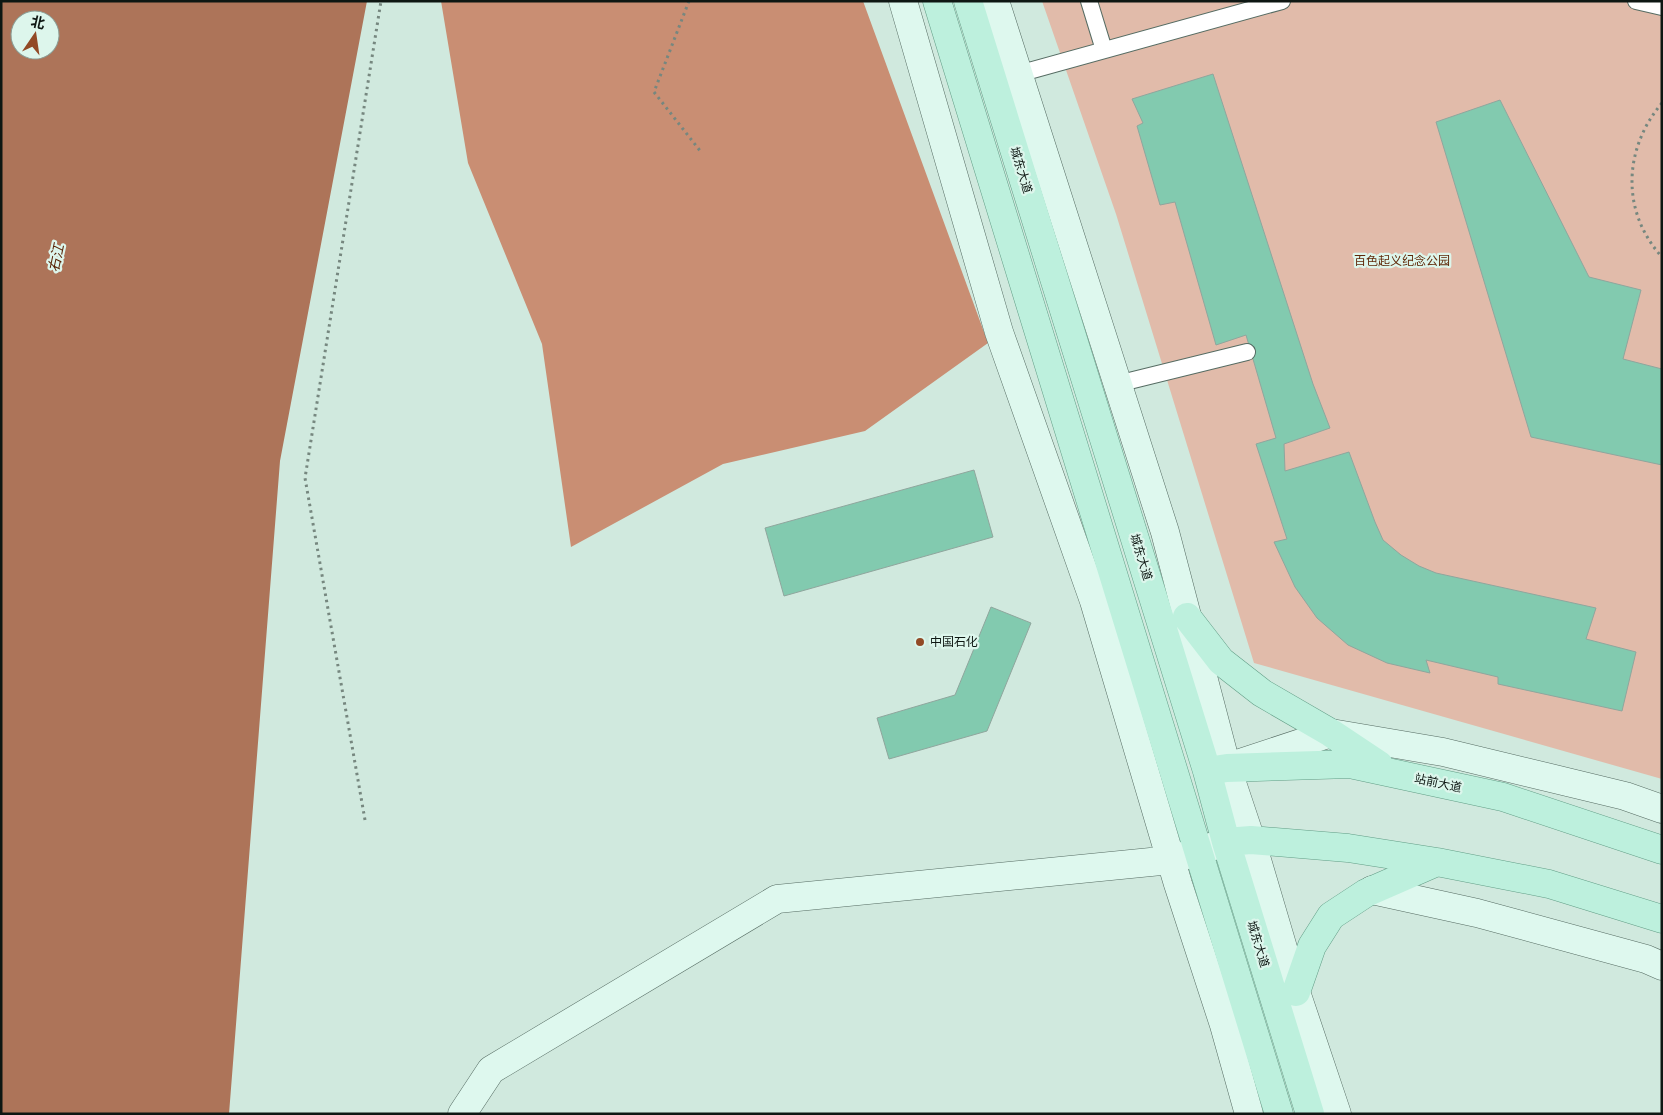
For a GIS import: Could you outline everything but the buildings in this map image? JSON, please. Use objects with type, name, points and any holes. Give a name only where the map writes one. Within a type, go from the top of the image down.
[{"type":"main road","points":[[937,1],[1279,1114]]},
{"type":"main road","name":"城东大道","points":[[968,1],[1217,769],[1239,841],[1310,1114]]},
{"type":"main road","points":[[1187,617],[1221,661],[1262,692],[1332,733],[1391,773]]},
{"type":"main road","name":"站前大道","points":[[1217,769],[1350,764],[1502,797],[1662,850]]},
{"type":"main road","points":[[1239,841],[1348,848],[1437,862],[1550,884],[1662,919]]},
{"type":"main road","points":[[1296,992],[1312,946],[1331,916],[1372,890],[1437,862]]},
{"type":"main road","points":[[1633,910],[1662,934]]},
{"type":"street","points":[[903,1],[999,332],[1094,601],[1171,860],[1224,1024],[1249,1114]]},
{"type":"street","points":[[995,1],[1165,532],[1187,617],[1217,769],[1332,733],[1443,752],[1625,796],[1662,809]]},
{"type":"street","points":[[462,1114],[491,1070],[777,899],[1171,860],[1239,841],[1296,992],[1337,1114]]},
{"type":"street","points":[[1372,890],[1477,914],[1646,959],[1662,966]]},
{"type":"lane","points":[[1089,1],[1104,50]]},
{"type":"lane","points":[[1018,74],[1282,1]]},
{"type":"lane","points":[[1636,1],[1662,7]]},
{"type":"lane","points":[[1118,384],[1247,352]]},
{"type":"path","points":[[365,820],[305,478],[381,1]]},
{"type":"path","points":[[689,1],[654,92],[701,152]]},
{"type":"path","points":[[1662,103],[1647,121],[1638,142],[1633,163],[1631,186],[1635,208],[1642,228],[1662,257]]},
{"type":"green space","name":"百色起义纪念公园","points":[[1042,1],[1662,1],[1662,779],[1254,663],[1116,214]]},
{"type":"shaded area","points":[[441,1],[863,1],[988,343],[865,431],[723,464],[571,547],[542,344],[468,163]]},
{"type":"water","name":"右江","points":[[1,1],[367,1],[280,461],[229,1114],[1,1114]]},
{"type":"place","name":"中国石化","points":[[920,642]]}]
